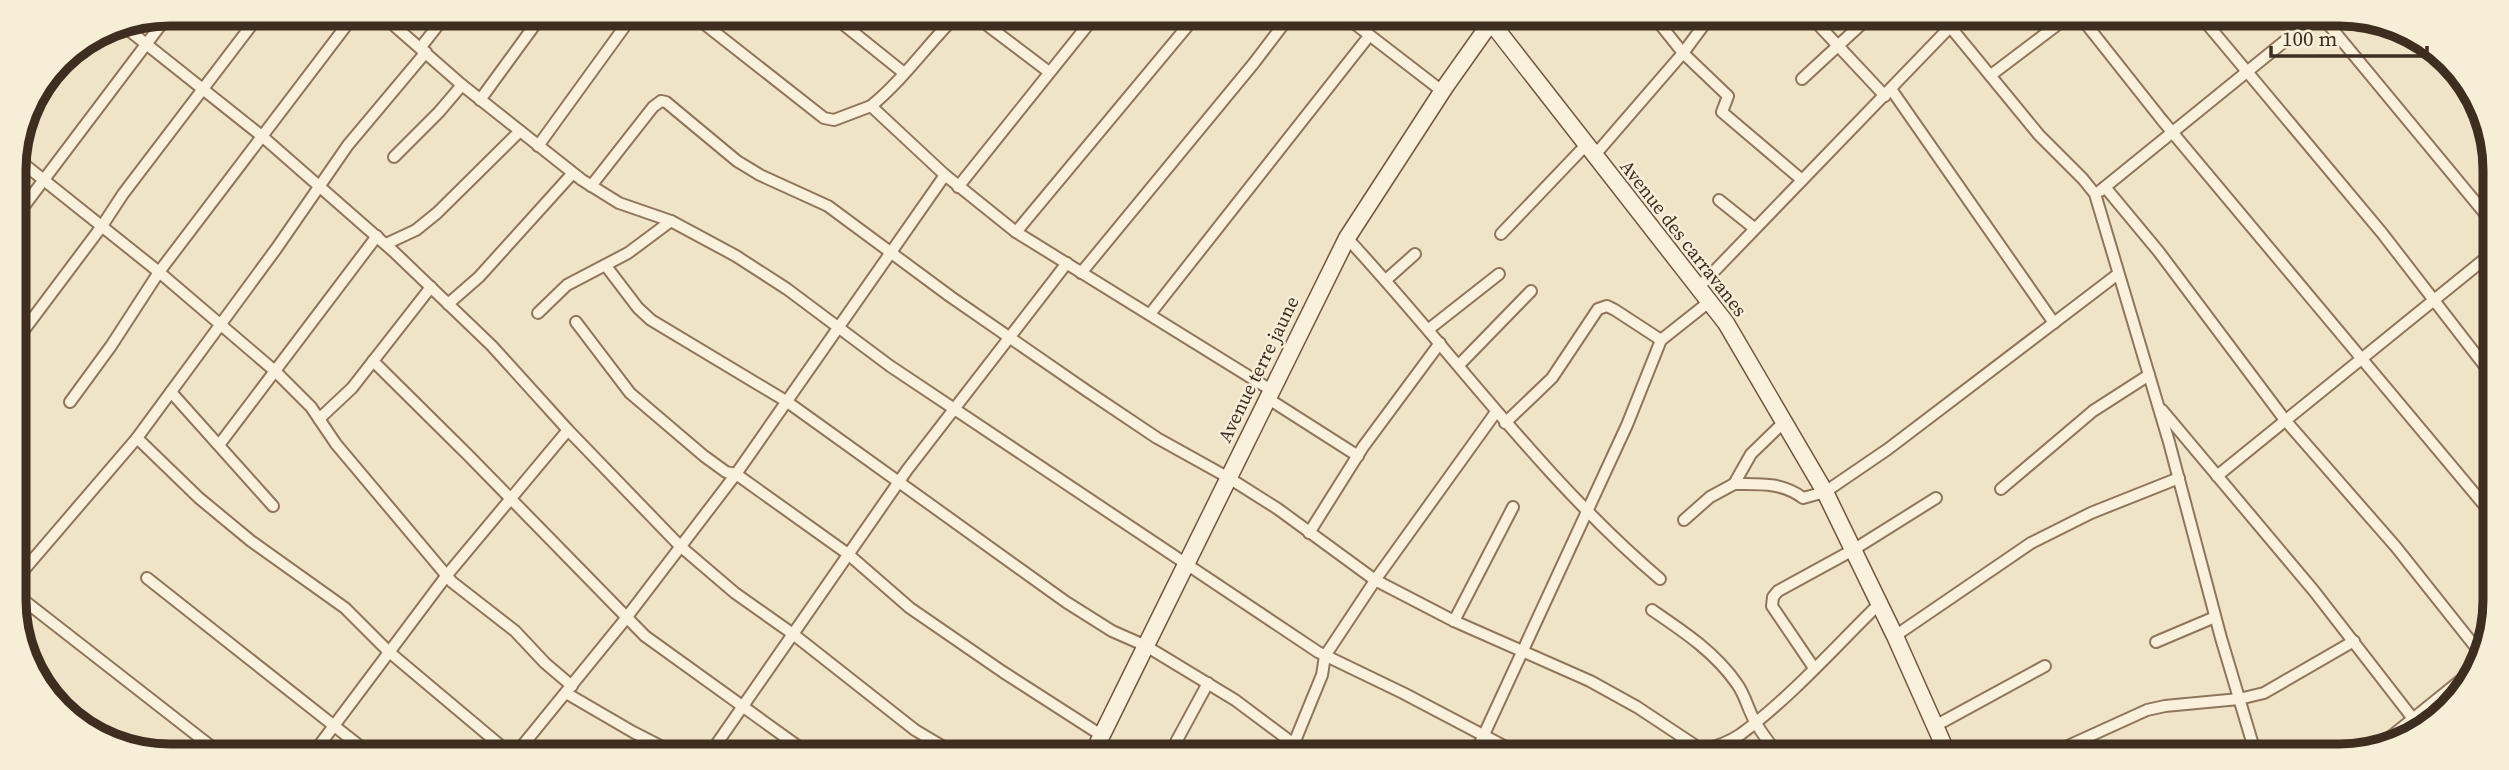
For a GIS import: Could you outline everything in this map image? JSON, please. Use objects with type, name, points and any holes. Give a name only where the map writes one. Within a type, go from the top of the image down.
[{"type":"street","points":[[1081,273],[1282,26]]},
{"type":"street","points":[[1357,26],[1442,92]]},
{"type":"street","name":"Avenue terre jaune","points":[[1097,744],[1347,238],[1485,26]]},
{"type":"street","name":"Avenue des carravanes","points":[[1494,26],[1726,323],[1825,492],[1895,636],[1943,743]]},
{"type":"street","points":[[1662,26],[1683,53],[1728,96],[1723,112],[1802,180]]},
{"type":"street","points":[[1502,234],[1590,150],[1683,53],[1703,26]]},
{"type":"street","points":[[1819,26],[1838,47],[1888,92],[2054,323]]},
{"type":"street","points":[[1802,79],[1859,26]]},
{"type":"street","points":[[1698,288],[1888,92],[1944,26]]},
{"type":"street","points":[[1950,26],[2039,135],[2095,194],[2159,407],[2215,617],[2252,743]]},
{"type":"street","points":[[1992,75],[2056,26]]},
{"type":"street","points":[[2088,26],[2483,504]]},
{"type":"street","points":[[2209,26],[2382,233],[2483,364]]},
{"type":"street","points":[[2095,194],[2304,26]]},
{"type":"street","points":[[2330,26],[2483,211]]},
{"type":"street","points":[[27,202],[159,27]]},
{"type":"street","points":[[27,327],[103,226],[123,194],[250,27]]},
{"type":"street","points":[[70,402],[111,346],[159,272],[346,27]]},
{"type":"street","points":[[396,27],[462,85],[572,174],[619,202],[671,221],[777,282],[838,328],[1325,656],[1403,693],[1498,743]]},
{"type":"street","points":[[26,567],[137,439],[348,145],[424,50],[439,27]]},
{"type":"street","points":[[480,100],[533,27]]},
{"type":"street","points":[[538,146],[624,27]]},
{"type":"street","points":[[716,27],[824,118],[834,120],[871,106],[946,27]]},
{"type":"street","points":[[847,27],[904,73]]},
{"type":"street","points":[[989,27],[1049,72]]},
{"type":"street","points":[[958,187],[1086,27]]},
{"type":"street","points":[[1016,232],[1186,27]]},
{"type":"street","points":[[131,32],[263,137],[382,240],[492,346],[568,430],[680,546],[735,593],[793,634],[915,730],[938,744]]},
{"type":"street","points":[[1150,314],[1369,36]]},
{"type":"street","points":[[394,157],[462,85]]},
{"type":"street","points":[[591,186],[653,107],[664,101],[737,161],[760,175],[828,206],[891,254],[1157,438],[1278,509],[1375,580],[1454,621],[1590,681],[1637,707],[1689,743]]},
{"type":"street","points":[[871,106],[944,175],[1016,232],[1150,314],[1358,456]]},
{"type":"street","points":[[219,445],[382,240],[416,229],[438,213],[520,131]]},
{"type":"street","points":[[27,167],[159,272],[276,372],[310,407],[336,444],[447,575],[461,590],[515,631],[569,690],[655,744]]},
{"type":"street","points":[[448,303],[487,269],[572,174]]},
{"type":"street","points":[[523,744],[626,618],[736,474],[944,175]]},
{"type":"street","points":[[2105,187],[2159,252],[2285,420],[2396,547],[2475,646]]},
{"type":"street","points":[[1719,200],[1754,229]]},
{"type":"street","points":[[538,313],[567,285],[628,253],[671,221]]},
{"type":"street","points":[[1347,238],[1387,279],[1505,423],[1621,546],[1660,579]]},
{"type":"street","points":[[1387,279],[1415,254]]},
{"type":"street","points":[[2217,476],[2483,259]]},
{"type":"street","points":[[717,744],[898,482],[1067,263]]},
{"type":"street","points":[[606,266],[638,308],[651,320],[786,401],[1066,602],[1235,700],[1286,743]]},
{"type":"street","points":[[1429,329],[1499,274]]},
{"type":"street","points":[[1684,520],[1710,497],[1734,484],[1777,485],[1802,498],[1825,492],[1900,440],[2118,275]]},
{"type":"street","points":[[319,419],[352,388],[431,287]]},
{"type":"street","points":[[1459,365],[1531,291]]},
{"type":"street","points":[[1480,743],[1627,425],[1661,340],[1709,302]]},
{"type":"street","points":[[1505,423],[1552,378],[1598,309],[1606,306],[1615,310],[1661,340]]},
{"type":"street","points":[[576,321],[630,393],[704,456],[726,472],[736,474],[848,554],[910,608],[1101,735]]},
{"type":"street","points":[[1309,533],[1358,456],[1440,343]]},
{"type":"street","points":[[373,361],[645,636],[795,744]]},
{"type":"street","points":[[2001,489],[2093,411],[2148,375]]},
{"type":"street","points":[[171,392],[273,506]]},
{"type":"street","points":[[2159,407],[2354,640],[2415,722]]},
{"type":"street","points":[[1295,743],[1322,675],[1325,656],[1375,580],[1496,412]]},
{"type":"street","points":[[1734,484],[1751,454],[1783,423]]},
{"type":"street","points":[[321,744],[447,575],[568,430]]},
{"type":"street","points":[[137,439],[251,541],[345,608],[388,651],[498,744]]},
{"type":"street","points":[[1895,636],[2031,543],[2091,513],[2179,478]]},
{"type":"street","points":[[1814,668],[1772,606],[1773,597],[1778,591],[1853,550],[1936,498]]},
{"type":"street","points":[[1454,621],[1513,508]]},
{"type":"street","points":[[147,578],[357,744]]},
{"type":"street","points":[[26,602],[208,744]]},
{"type":"street","points":[[1724,743],[1740,735],[1755,722],[1879,604]]},
{"type":"street","points":[[1652,610],[1715,657],[1740,687],[1755,722],[1770,743]]},
{"type":"street","points":[[2156,642],[2215,617]]},
{"type":"street","points":[[2074,743],[2147,710],[2239,699],[2264,693],[2354,640]]},
{"type":"street","points":[[1935,726],[2045,666]]},
{"type":"street","points":[[1175,744],[1208,684]]},
{"type":"street","points":[[2397,731],[2456,684]]}]
